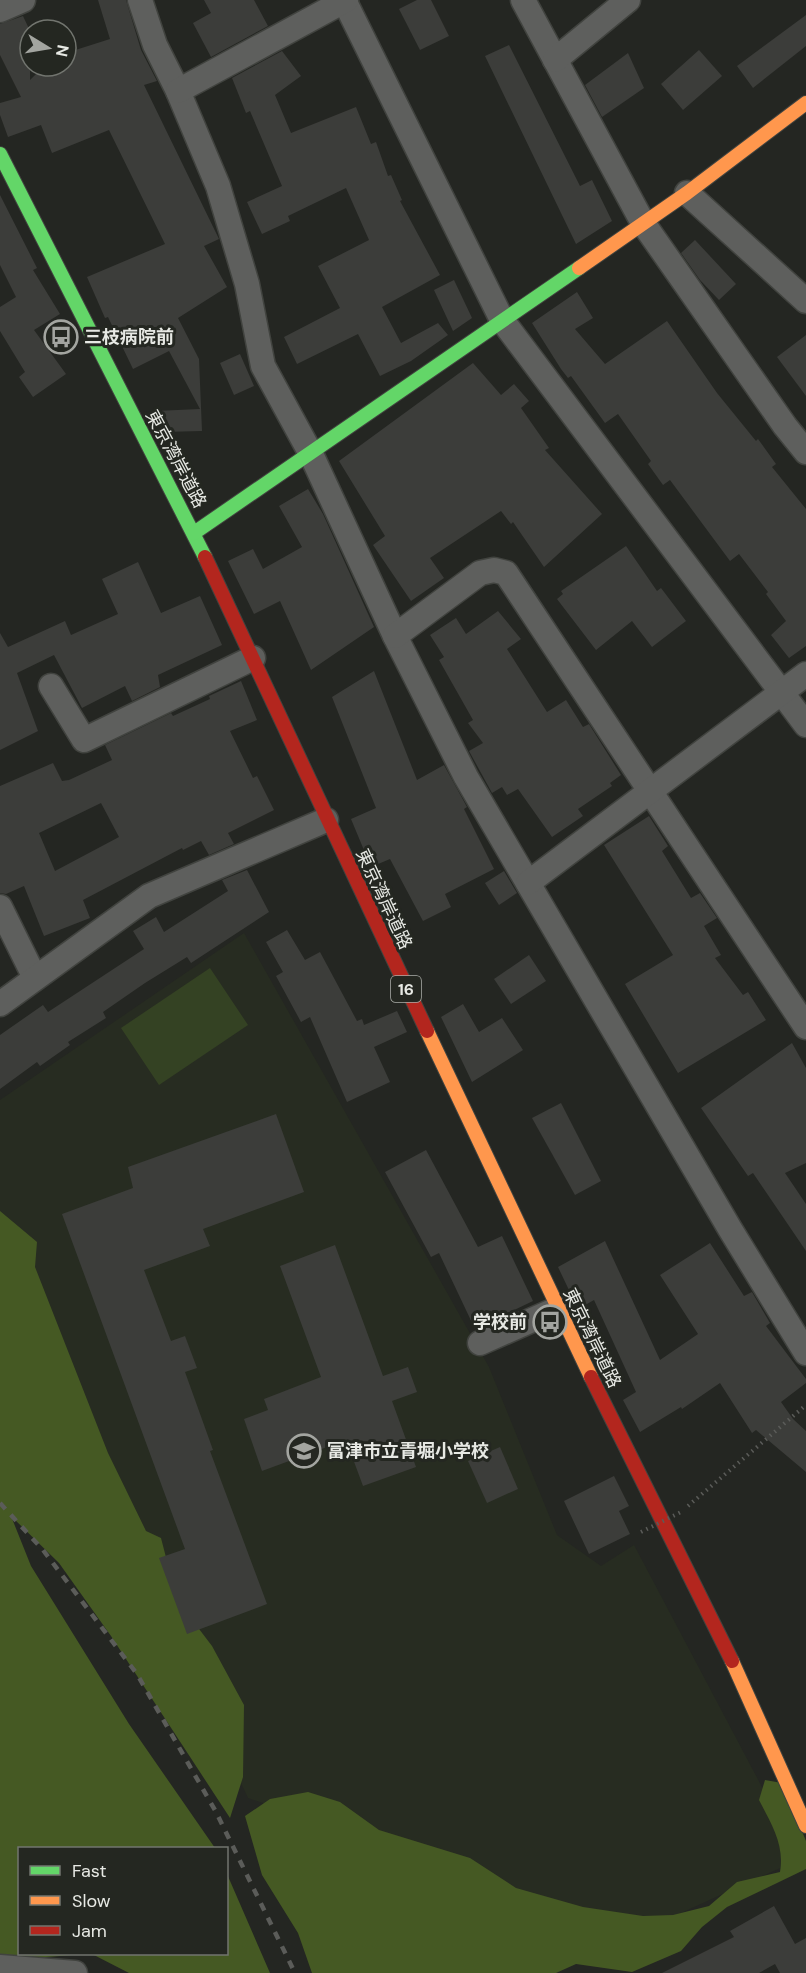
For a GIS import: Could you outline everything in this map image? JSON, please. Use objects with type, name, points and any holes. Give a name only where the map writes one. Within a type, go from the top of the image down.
[{"type":"main road","points":[[194,532],[312,454],[687,193],[806,103]]},
{"type":"main road","name":"東京湾岸道路","points":[[0,154],[194,532],[326,820],[557,1309],[733,1662],[806,1826]]},
{"type":"street","points":[[0,10],[22,0]]},
{"type":"street","points":[[140,0],[155,45],[178,91],[218,186],[247,284],[263,366],[312,454],[395,636],[466,777],[730,1229],[806,1353]]},
{"type":"street","points":[[178,91],[345,0],[502,320],[806,725]]},
{"type":"street","points":[[523,0],[643,223],[778,417],[806,452]]},
{"type":"street","points":[[555,60],[628,0]]},
{"type":"street","points":[[687,193],[806,302]]},
{"type":"street","points":[[395,636],[480,573],[494,570],[506,573],[806,1027]]},
{"type":"street","points":[[51,686],[84,740],[253,658]]},
{"type":"street","points":[[528,883],[806,674]]},
{"type":"street","points":[[0,1004],[149,896],[326,820]]},
{"type":"street","points":[[0,907],[34,978]]},
{"type":"street","points":[[480,1343],[557,1309]]},
{"type":"street","points":[[0,1967],[61,1972]]},
{"type":"path","points":[[641,1532],[681,1512],[806,1406]]},
{"type":"shaded area","name":"富津市立青堀小学校","points":[[244,933],[489,1367],[557,1535],[601,1566],[634,1545],[800,1859],[639,1932],[248,1798],[0,1271],[0,1100]]},
{"type":"green space","points":[[210,968],[248,1025],[159,1085],[121,1028]]},
{"type":"green space","points":[[0,1211],[37,1242],[35,1267],[108,1453],[146,1531],[161,1538],[177,1600],[212,1646],[244,1705],[243,1777],[230,1818],[111,1636],[59,1563],[11,1516],[31,1566],[129,1724],[214,1847],[18,1847],[18,1955],[73,1955],[0,1959]]},
{"type":"green space","points":[[765,1780],[782,1783],[806,1841],[806,1869],[727,1907],[702,1927],[681,1951],[632,1972],[576,1964],[556,1973],[312,1973],[298,1933],[262,1875],[245,1816],[270,1799],[308,1792],[340,1802],[379,1830],[470,1858],[516,1888],[583,1907],[643,1916],[673,1915],[709,1906],[737,1882],[780,1872],[779,1843],[759,1800]]},
{"type":"green space","points":[[228,1876],[270,1973],[129,1973],[94,1955],[228,1955]]},
{"type":"building","points":[[98,0],[126,0],[141,50],[157,81],[144,85],[219,239],[204,246],[227,287],[178,318],[199,359],[202,431],[163,432],[155,411],[200,409],[169,351],[133,369],[108,317],[105,318],[87,277],[165,244],[109,130],[52,153],[41,125],[8,137],[0,115],[0,103],[21,97],[0,55],[0,24],[23,16],[24,18],[18,18],[18,78],[30,78],[30,80],[32,78],[78,78],[78,49],[110,39]]},
{"type":"building","points":[[204,0],[254,0],[268,26],[211,57],[193,23],[211,13]]},
{"type":"building","points":[[417,0],[431,0],[449,36],[420,50],[399,9]]},
{"type":"building","points":[[806,15],[806,46],[753,88],[737,66]]},
{"type":"building","points":[[509,45],[580,186],[592,180],[612,221],[576,244],[485,56]]},
{"type":"building","points":[[699,50],[722,76],[683,110],[661,84]]},
{"type":"building","points":[[282,51],[301,76],[275,95],[291,133],[356,107],[371,144],[376,142],[388,176],[391,175],[402,200],[400,201],[440,275],[382,307],[401,343],[438,323],[448,335],[411,361],[380,376],[358,334],[297,364],[284,337],[340,308],[318,266],[369,240],[346,188],[288,216],[290,221],[262,234],[247,202],[282,186],[250,111],[246,113],[232,78]]},
{"type":"building","points":[[628,53],[644,88],[602,117],[585,85]]},
{"type":"building","points":[[0,195],[37,268],[33,270],[60,314],[34,330],[66,374],[33,397],[19,377],[25,372],[0,331],[0,307],[16,297],[0,265]]},
{"type":"building","points":[[695,240],[736,284],[719,300],[700,280],[681,253]]},
{"type":"building","points":[[454,280],[472,318],[453,331],[434,290]]},
{"type":"building","points":[[577,292],[593,318],[575,329],[605,364],[667,321],[717,393],[756,441],[758,439],[776,464],[772,467],[806,509],[806,646],[789,658],[771,635],[786,621],[766,594],[768,592],[739,554],[730,561],[670,480],[663,485],[648,464],[651,461],[618,414],[605,423],[571,376],[568,378],[561,369],[532,323]]},
{"type":"building","points":[[806,335],[806,396],[777,357]]},
{"type":"building","points":[[240,354],[254,386],[234,395],[220,363]]},
{"type":"building","points":[[473,363],[501,395],[514,384],[529,401],[521,408],[549,448],[545,450],[602,514],[544,567],[513,522],[511,524],[501,511],[430,558],[444,578],[411,601],[373,545],[385,536],[339,461]]},
{"type":"building","points":[[308,489],[323,514],[374,627],[311,670],[280,601],[254,614],[228,561],[253,549],[263,569],[302,547],[279,506]]},
{"type":"building","points":[[626,546],[657,591],[661,588],[686,621],[652,647],[632,621],[596,650],[557,599],[563,594],[561,591]]},
{"type":"building","points":[[138,562],[161,613],[200,596],[222,645],[158,675],[160,687],[132,701],[125,686],[82,708],[54,655],[17,673],[38,731],[0,750],[0,633],[8,647],[65,621],[71,635],[118,614],[102,579]]},
{"type":"building","points":[[498,611],[521,639],[507,649],[547,712],[566,700],[583,727],[589,724],[621,775],[610,783],[612,786],[578,809],[583,816],[552,837],[518,789],[507,795],[502,787],[492,793],[469,751],[483,743],[468,723],[473,720],[439,660],[444,657],[430,635],[456,618],[466,634]]},
{"type":"building","points":[[374,671],[417,780],[444,765],[467,807],[464,809],[494,869],[445,894],[451,907],[423,921],[390,859],[371,867],[351,819],[376,808],[332,697]]},
{"type":"building","points":[[241,681],[257,720],[230,731],[253,778],[257,776],[274,810],[228,833],[234,844],[209,855],[201,841],[183,850],[182,848],[83,900],[90,918],[44,936],[24,886],[6,894],[0,893],[0,786],[53,763],[62,781],[69,780],[112,760],[105,745],[171,713],[173,716],[210,699],[209,696]],"holes":[[[101,803],[119,837],[55,871],[39,833]]]},
{"type":"building","points":[[649,816],[668,846],[662,851],[691,898],[700,893],[717,918],[704,926],[721,955],[715,958],[743,995],[748,992],[766,1020],[678,1073],[625,984],[673,955],[604,845]]},
{"type":"building","points":[[247,870],[269,912],[191,963],[187,957],[145,983],[103,1012],[106,1018],[68,1042],[70,1045],[40,1066],[37,1062],[0,1089],[0,1035],[43,1005],[48,1012],[144,949],[133,931],[156,917],[164,932],[228,891],[222,880]]},
{"type":"building","points":[[504,871],[517,893],[499,905],[485,883]]},
{"type":"building","points":[[287,930],[305,960],[320,952],[357,1021],[362,1019],[364,1025],[397,1011],[407,1032],[374,1047],[390,1082],[347,1102],[310,1017],[301,1022],[276,976],[283,972],[266,942]]},
{"type":"building","points":[[529,955],[546,981],[511,1004],[494,979]]},
{"type":"building","points":[[463,1004],[479,1032],[502,1018],[523,1050],[472,1082],[441,1017]]},
{"type":"building","points":[[792,1043],[806,1068],[806,1163],[785,1173],[806,1204],[806,1251],[753,1173],[748,1176],[701,1108]]},
{"type":"building","points":[[561,1103],[601,1181],[575,1195],[532,1118]]},
{"type":"building","points":[[276,1114],[304,1192],[203,1229],[210,1246],[144,1270],[171,1341],[185,1336],[197,1368],[185,1372],[213,1450],[210,1451],[267,1604],[187,1634],[159,1558],[185,1549],[62,1214],[133,1188],[128,1167]]},
{"type":"building","points":[[426,1150],[478,1247],[502,1236],[533,1301],[475,1329],[439,1253],[431,1257],[385,1172]]},
{"type":"building","points":[[605,1241],[660,1360],[698,1334],[660,1275],[710,1243],[744,1296],[752,1292],[770,1323],[766,1326],[806,1379],[806,1383],[781,1402],[793,1419],[806,1431],[806,1472],[756,1430],[752,1433],[720,1383],[682,1409],[681,1407],[640,1432],[623,1400],[636,1392],[594,1300],[578,1309],[558,1267]]},
{"type":"building","points":[[335,1245],[383,1376],[408,1367],[417,1392],[392,1401],[416,1467],[363,1486],[346,1440],[262,1471],[244,1419],[268,1410],[264,1399],[321,1377],[280,1266]]},
{"type":"building","points":[[500,1447],[518,1489],[487,1503],[468,1461]]},
{"type":"building","points":[[614,1476],[629,1506],[619,1511],[630,1534],[589,1554],[564,1501]]},
{"type":"building","points":[[774,1906],[795,1944],[806,1938],[806,1973],[780,1973],[775,1964],[759,1973],[662,1973],[734,1937],[730,1931]]},
{"type":"railway","points":[[0,1503],[43,1550],[137,1674],[216,1812],[295,1973]]},
{"type":"traffic: fast","points":[[0,154],[205,557]]},
{"type":"traffic: fast","points":[[194,533],[579,268]]},
{"type":"traffic: slow","points":[[579,268],[687,193],[806,103]]},
{"type":"traffic: slow","points":[[427,1031],[591,1377]]},
{"type":"traffic: slow","points":[[732,1661],[806,1826]]},
{"type":"traffic: jam","points":[[205,557],[427,1031]]},
{"type":"traffic: jam","points":[[591,1377],[732,1661]]},
{"type":"place","name":"三枝病院前","points":[[61,337]]},
{"type":"place","name":"学校前","points":[[550,1322]]},
{"type":"place","name":"富津市立青堀小学校","points":[[304,1451]]}]
